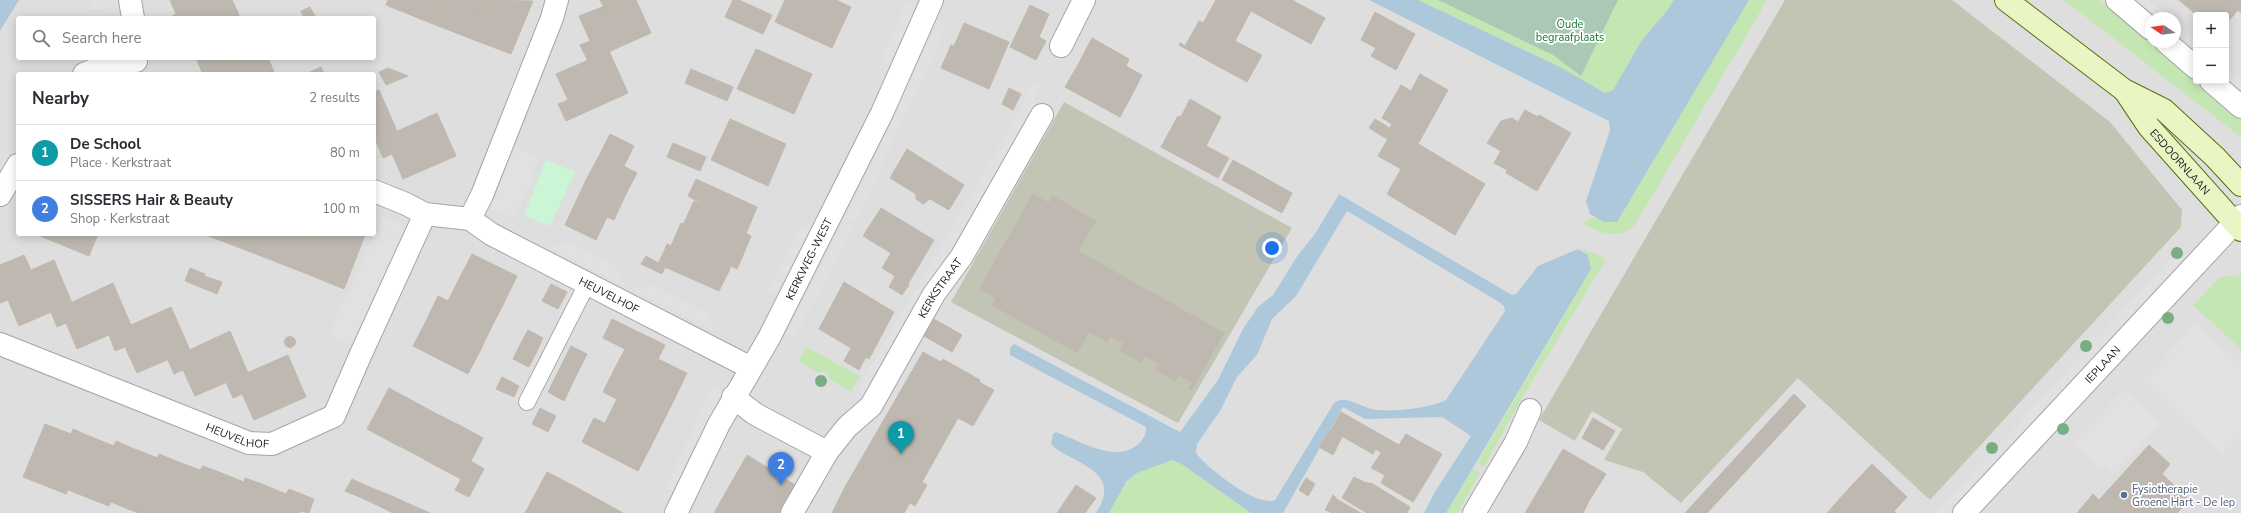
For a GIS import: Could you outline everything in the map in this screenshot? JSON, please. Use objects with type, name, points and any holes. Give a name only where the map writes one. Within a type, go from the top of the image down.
[{"type":"main road","name":"ESDOORNLAAN","points":[[2006,0],[2124,90],[2164,110],[2216,157],[2241,185]]},
{"type":"main road","name":"ESDOORNLAAN","points":[[2124,90],[2149,127],[2239,223]]},
{"type":"street","points":[[130,0],[133,16]]},
{"type":"street","points":[[470,219],[482,195],[552,18],[557,0]]},
{"type":"street","name":"KERKWEG-WEST","points":[[676,513],[733,397],[769,338],[882,113],[932,0]]},
{"type":"street","points":[[1061,46],[1084,0]]},
{"type":"street","points":[[2117,0],[2145,24]]},
{"type":"street","points":[[2173,48],[2193,65]]},
{"type":"street","points":[[89,72],[108,64],[140,64]]},
{"type":"street","points":[[2214,84],[2241,107]]},
{"type":"street","name":"KERKSTRAAT","points":[[792,513],[826,452],[847,427],[871,406],[934,294],[962,256],[1042,115]]},
{"type":"street","points":[[0,195],[16,168]]},
{"type":"street","name":"HEUVELHOF","points":[[376,192],[406,204],[425,214],[470,219],[491,234],[752,368]]},
{"type":"street","name":"HEUVELHOF","points":[[0,344],[249,443],[272,444],[334,416],[366,341],[425,214]]},
{"type":"street","name":"IEPLAAN","points":[[1964,513],[2014,458],[2239,223]]},
{"type":"street","points":[[733,397],[755,414],[826,452]]},
{"type":"street","points":[[1474,513],[1516,442],[1530,410]]},
{"type":"lane","points":[[527,402],[587,284]]},
{"type":"shaded area","points":[[0,0],[2241,0],[2241,513],[0,513]]},
{"type":"shaded area","points":[[89,0],[117,0],[118,5],[91,10]]},
{"type":"shaded area","points":[[1785,0],[1952,0],[2110,122],[2182,210],[2181,227],[1930,500],[1798,378],[1681,503],[1643,472],[1604,460],[1622,429],[1592,411],[1575,441],[1539,420]]},
{"type":"shaded area","points":[[2133,0],[2149,0],[2163,12],[2148,12]]},
{"type":"shaded area","points":[[905,4],[915,8],[889,66],[880,61]]},
{"type":"shaded area","points":[[937,23],[946,28],[856,221],[847,217]]},
{"type":"shaded area","points":[[2181,27],[2193,37],[2193,50],[2181,40]]},
{"type":"shaded area","points":[[2229,70],[2241,80],[2241,92],[2229,82]]},
{"type":"shaded area","points":[[1032,83],[1041,86],[1029,115],[863,400],[860,385],[1020,111]]},
{"type":"shaded area","points":[[1064,102],[1292,228],[1178,423],[951,302]]},
{"type":"shaded area","points":[[515,147],[540,157],[515,219],[490,209]]},
{"type":"shaded area","points":[[383,216],[407,227],[353,345],[329,334],[374,236],[376,236],[376,231]]},
{"type":"shaded area","points":[[844,223],[853,227],[795,338],[786,333]]},
{"type":"shaded area","points":[[802,224],[810,228],[777,293],[768,289]]},
{"type":"shaded area","points":[[566,242],[614,264],[624,286],[550,248]]},
{"type":"shaded area","points":[[2185,257],[1948,513],[1936,513],[2171,258]]},
{"type":"shaded area","points":[[651,285],[707,313],[714,331],[634,291]]},
{"type":"shaded area","points":[[2195,323],[2241,365],[2241,436],[2223,455],[2143,381]]},
{"type":"shaded area","points":[[713,387],[722,392],[674,492],[665,488]]},
{"type":"shaded area","points":[[2124,389],[2161,424],[2114,473],[2105,464],[2100,469],[2073,443]]},
{"type":"green space","points":[[1418,0],[1438,0],[1553,55],[1581,76],[1618,0],[1674,0],[1666,12],[1642,40],[1613,90],[1605,93],[1560,67]]},
{"type":"green space","name":"Oude begraafplaats","points":[[1438,0],[1618,0],[1581,76],[1553,55]]},
{"type":"green space","points":[[1749,0],[1767,0],[1635,225],[1622,233],[1609,234],[1595,230],[1582,223],[1595,217],[1604,222],[1617,222]]},
{"type":"green space","points":[[2064,0],[2099,0],[2145,39],[2145,48],[2156,48],[2193,79],[2193,84],[2198,84],[2241,120],[2241,137]]},
{"type":"green space","points":[[546,160],[575,172],[550,226],[524,215]]},
{"type":"green space","points":[[1579,247],[1601,256],[1605,261],[1519,403],[1484,467],[1477,463],[1591,269],[1588,255]]},
{"type":"green space","points":[[2241,275],[2241,349],[2193,305],[2220,277]]},
{"type":"green space","points":[[806,347],[860,376],[851,391],[831,380],[826,372],[817,372],[798,361]]},
{"type":"green space","points":[[1172,460],[1183,465],[1251,513],[1109,513],[1126,484],[1132,477],[1148,467]]},
{"type":"green space","points":[[1473,469],[1480,473],[1457,513],[1446,513]]},
{"type":"water","points":[[0,0],[19,0],[0,31]]},
{"type":"water","points":[[1369,0],[1418,0],[1560,67],[1605,93],[1613,90],[1642,40],[1666,12],[1674,0],[1749,0],[1617,222],[1604,222],[1590,214],[1586,201],[1610,130],[1609,121]]},
{"type":"water","points":[[1339,194],[1512,295],[1516,294],[1538,266],[1578,249],[1588,255],[1591,269],[1446,513],[1424,513],[1436,490],[1471,436],[1442,417],[1365,419],[1343,407],[1283,513],[1251,513],[1183,465],[1172,460],[1137,473],[1126,482],[1109,513],[1096,513],[1103,499],[1104,488],[1101,480],[1095,472],[1055,448],[1051,444],[1053,434],[1056,432],[1099,449],[1119,452],[1136,446],[1143,438],[1146,427],[1010,355],[1010,348],[1014,344],[1180,432],[1218,380],[1243,329],[1258,307],[1273,295],[1298,255],[1315,234]],"holes":[[[1347,211],[1504,306],[1505,311],[1446,400],[1430,405],[1399,410],[1372,409],[1348,400],[1334,403],[1275,500],[1267,501],[1256,498],[1232,485],[1196,453],[1197,444],[1220,411],[1237,377],[1257,355],[1272,319],[1296,296]]]},
{"type":"building","points":[[170,0],[232,0],[237,10],[223,16],[172,16],[176,14]]},
{"type":"building","points":[[388,0],[437,0],[428,22],[386,5]]},
{"type":"building","points":[[437,0],[484,0],[469,38],[428,22]]},
{"type":"building","points":[[484,0],[533,1],[511,54],[469,38]]},
{"type":"building","points":[[600,0],[620,0],[604,7]]},
{"type":"building","points":[[620,0],[636,0],[651,33],[588,61],[580,45],[590,41],[579,16]]},
{"type":"building","points":[[733,0],[739,0],[772,15],[763,34],[725,17]]},
{"type":"building","points":[[785,0],[836,0],[851,7],[832,48],[775,22]]},
{"type":"building","points":[[1216,0],[1292,0],[1325,18],[1311,44],[1251,11],[1235,41],[1262,55],[1247,82],[1179,45],[1180,43],[1185,46],[1199,21],[1203,23]]},
{"type":"building","points":[[2179,0],[2203,0],[2193,12]]},
{"type":"building","points":[[2203,0],[2241,0],[2241,13],[2238,10],[2229,20],[2229,12],[2193,12]]},
{"type":"building","points":[[1030,5],[1049,14],[1039,37],[1046,41],[1036,60],[1010,47]]},
{"type":"building","points":[[310,7],[315,16],[303,16],[301,11]]},
{"type":"building","points":[[237,10],[239,16],[223,16]]},
{"type":"building","points":[[1375,12],[1415,34],[1396,70],[1371,56],[1376,48],[1361,40]]},
{"type":"building","points":[[964,23],[1009,42],[989,89],[941,68],[951,45],[954,46]]},
{"type":"building","points":[[1092,38],[1129,59],[1126,66],[1142,75],[1133,93],[1079,63]]},
{"type":"building","points":[[756,49],[812,74],[794,114],[737,89]]},
{"type":"building","points":[[609,51],[628,93],[566,121],[558,104],[568,100],[556,74]]},
{"type":"building","points":[[197,60],[229,60],[202,72]]},
{"type":"building","points":[[229,60],[269,60],[274,72],[202,72]]},
{"type":"building","points":[[1079,63],[1133,93],[1120,117],[1065,87]]},
{"type":"building","points":[[321,67],[323,72],[310,72]]},
{"type":"building","points":[[388,68],[408,76],[386,85],[379,72]]},
{"type":"building","points":[[691,69],[733,87],[727,101],[685,83]]},
{"type":"building","points":[[1420,74],[1448,90],[1418,144],[1390,127],[1392,124],[1382,118],[1401,85],[1411,91]]},
{"type":"building","points":[[1009,88],[1021,94],[1013,110],[1002,104]]},
{"type":"building","points":[[379,90],[397,131],[376,142],[376,91]]},
{"type":"building","points":[[1190,99],[1221,117],[1206,146],[1229,158],[1218,178],[1161,147],[1178,116],[1181,117]]},
{"type":"building","points":[[1525,110],[1538,117],[1539,115],[1571,133],[1537,191],[1506,173],[1507,170],[1494,163],[1501,151],[1487,143],[1501,121],[1512,118],[1518,122]]},
{"type":"building","points":[[437,113],[456,156],[403,179],[392,154],[383,158],[376,141]]},
{"type":"building","points":[[730,119],[786,144],[768,186],[711,160]]},
{"type":"building","points":[[1375,119],[1393,130],[1387,139],[1369,128]]},
{"type":"building","points":[[1390,127],[1485,184],[1455,235],[1387,194],[1401,169],[1378,156],[1393,130]]},
{"type":"building","points":[[610,134],[634,146],[624,166],[600,154]]},
{"type":"building","points":[[673,143],[706,157],[700,171],[667,157]]},
{"type":"building","points":[[907,149],[964,185],[949,210],[930,199],[923,204],[916,199],[916,194],[890,178]]},
{"type":"building","points":[[600,154],[637,173],[625,196],[587,178]]},
{"type":"building","points":[[1233,160],[1292,193],[1282,213],[1222,180]]},
{"type":"building","points":[[587,178],[625,196],[614,220],[607,217],[596,240],[565,225]]},
{"type":"building","points":[[696,179],[757,207],[748,229],[710,212],[710,208],[688,196]]},
{"type":"building","points":[[1033,194],[1049,203],[1053,196],[1096,221],[1078,251],[1224,333],[1192,390],[1188,389],[1192,382],[1179,375],[1175,381],[1155,369],[1158,363],[1145,356],[1141,362],[1120,350],[1124,343],[1110,336],[1107,342],[1089,332],[1077,353],[992,305],[996,298],[979,289]]},
{"type":"building","points":[[694,201],[710,208],[710,212],[748,229],[746,233],[751,236],[744,253],[683,225]]},
{"type":"building","points":[[881,208],[934,240],[908,284],[882,268],[891,253],[863,236]]},
{"type":"building","points":[[681,223],[744,253],[737,269],[731,266],[729,271],[691,253],[689,259],[665,249],[667,244],[671,246]]},
{"type":"building","points":[[40,236],[97,236],[89,256]]},
{"type":"building","points":[[208,236],[221,236],[219,240]]},
{"type":"building","points":[[221,236],[268,236],[261,256],[219,240]]},
{"type":"building","points":[[268,236],[317,236],[302,272],[261,256]]},
{"type":"building","points":[[317,236],[365,236],[344,289],[302,272]]},
{"type":"building","points":[[665,249],[689,259],[691,253],[729,271],[719,291],[658,264]]},
{"type":"building","points":[[472,254],[517,276],[504,303],[459,279]]},
{"type":"building","points":[[24,255],[31,270],[54,260],[72,303],[19,326],[8,300],[0,303],[0,265]]},
{"type":"building","points":[[646,256],[665,267],[662,274],[641,264]]},
{"type":"building","points":[[190,268],[205,274],[200,287],[185,281]]},
{"type":"building","points":[[204,276],[222,282],[217,294],[200,287]]},
{"type":"building","points":[[895,276],[909,285],[902,295],[889,287]]},
{"type":"building","points":[[459,279],[504,303],[492,326],[437,298],[438,296],[448,301]]},
{"type":"building","points":[[844,282],[894,312],[869,359],[866,357],[859,370],[844,361],[851,348],[819,329]]},
{"type":"building","points":[[113,283],[131,325],[77,349],[66,323],[57,327],[51,312]]},
{"type":"building","points":[[551,284],[567,292],[558,309],[542,301]]},
{"type":"building","points":[[437,298],[492,326],[480,351],[425,323]]},
{"type":"building","points":[[171,307],[190,350],[137,373],[125,347],[115,351],[109,335]]},
{"type":"building","points":[[612,319],[665,345],[658,359],[687,373],[675,398],[615,368],[625,349],[603,338]]},
{"type":"building","points":[[934,319],[962,335],[952,352],[924,336]]},
{"type":"building","points":[[425,323],[480,351],[468,374],[413,346]]},
{"type":"building","points":[[528,330],[543,338],[538,349],[522,341]]},
{"type":"building","points":[[230,331],[248,373],[195,396],[183,370],[174,374],[168,360]]},
{"type":"building","points":[[290,336],[294,338],[296,342],[294,346],[290,348],[286,346],[284,342],[286,338]]},
{"type":"building","points":[[522,341],[538,349],[529,367],[513,359]]},
{"type":"building","points":[[571,346],[587,354],[575,378],[559,370]]},
{"type":"building","points":[[923,352],[941,362],[943,359],[980,380],[979,382],[994,390],[973,426],[958,418],[922,482],[927,485],[915,506],[910,503],[904,513],[832,513],[845,487]]},
{"type":"building","points":[[288,355],[306,397],[254,420],[242,394],[233,398],[226,382]]},
{"type":"building","points":[[615,368],[675,398],[663,422],[603,392]]},
{"type":"building","points":[[559,370],[575,378],[564,401],[548,392]]},
{"type":"building","points":[[502,377],[519,386],[514,397],[496,389]]},
{"type":"building","points":[[389,388],[413,401],[391,442],[367,429]]},
{"type":"building","points":[[1794,394],[1806,406],[1707,513],[1685,513]]},
{"type":"building","points":[[617,399],[663,422],[651,446],[605,423]]},
{"type":"building","points":[[413,401],[437,414],[415,454],[391,442]]},
{"type":"building","points":[[540,408],[556,416],[548,432],[532,424]]},
{"type":"building","points":[[1341,412],[1399,445],[1406,434],[1442,454],[1428,478],[1375,449],[1373,454],[1331,430]]},
{"type":"building","points":[[437,414],[461,426],[438,467],[415,454]]},
{"type":"building","points":[[594,418],[651,446],[638,471],[582,442]]},
{"type":"building","points":[[1593,418],[1615,431],[1603,450],[1582,438]]},
{"type":"building","points":[[45,424],[71,434],[73,429],[89,436],[66,494],[23,477]]},
{"type":"building","points":[[461,426],[483,438],[471,461],[484,469],[469,497],[455,490],[461,479],[438,467]]},
{"type":"building","points":[[1330,430],[1342,437],[1333,455],[1319,447]]},
{"type":"building","points":[[89,436],[114,446],[116,441],[132,448],[109,506],[68,490]]},
{"type":"building","points":[[2149,445],[2170,464],[2162,474],[2190,500],[2177,513],[2077,513],[2093,494],[2099,500]]},
{"type":"building","points":[[132,448],[158,458],[159,454],[176,461],[155,513],[138,513],[111,502]]},
{"type":"building","points":[[1563,449],[1606,474],[1589,501],[1547,476]]},
{"type":"building","points":[[1381,453],[1428,478],[1413,502],[1381,483],[1385,475],[1371,468]]},
{"type":"building","points":[[747,455],[797,486],[781,513],[714,513]]},
{"type":"building","points":[[176,461],[200,470],[203,466],[219,472],[202,513],[155,513]]},
{"type":"building","points":[[1872,464],[1907,497],[1894,511],[1896,513],[1862,513],[1843,495]]},
{"type":"building","points":[[219,472],[244,482],[245,478],[262,484],[250,513],[202,513]]},
{"type":"building","points":[[547,472],[574,486],[561,513],[525,513]]},
{"type":"building","points":[[1547,476],[1589,501],[1583,513],[1547,513],[1531,503]]},
{"type":"building","points":[[1354,477],[1364,482],[1373,484],[1410,507],[1407,513],[1367,513],[1342,498]]},
{"type":"building","points":[[1306,478],[1315,484],[1308,496],[1299,490]]},
{"type":"building","points":[[352,479],[367,486],[362,498],[345,491]]},
{"type":"building","points":[[262,484],[286,494],[289,489],[314,499],[309,513],[300,511],[300,513],[250,513]]},
{"type":"building","points":[[1076,485],[1096,498],[1085,513],[1057,513]]},
{"type":"building","points":[[367,486],[392,496],[385,509],[362,498]]},
{"type":"building","points":[[574,486],[623,513],[561,513]]},
{"type":"building","points":[[1333,495],[1338,500],[1361,513],[1332,513],[1325,510]]},
{"type":"building","points":[[1843,495],[1862,513],[1827,513]]},
{"type":"building","points":[[392,496],[416,507],[414,513],[393,513],[385,509]]},
{"type":"building","points":[[1531,503],[1547,513],[1525,513]]},
{"type":"building","points":[[416,507],[430,513],[414,513]]},
{"type":"place","name":"De School","points":[[901,454]]},
{"type":"place","name":"SISSERS Hair & Beauty","points":[[781,485]]},
{"type":"place","name":"Fysiotherapie Groene Hart - De Iep","points":[[2124,495]]}]
